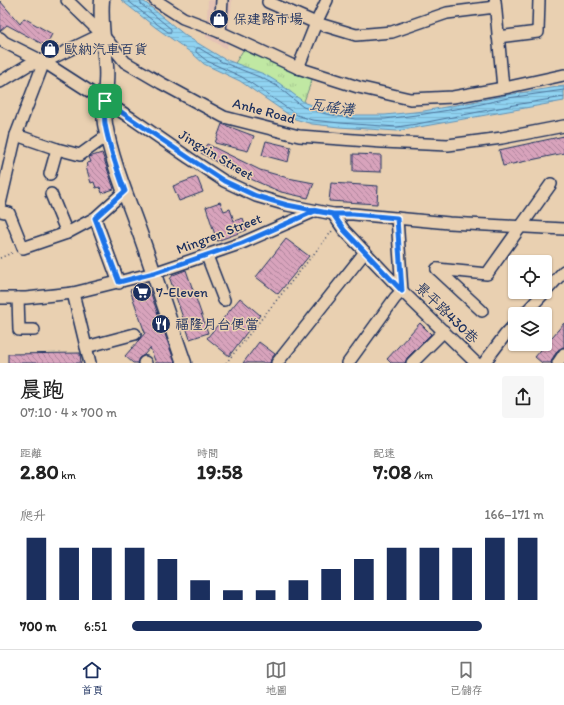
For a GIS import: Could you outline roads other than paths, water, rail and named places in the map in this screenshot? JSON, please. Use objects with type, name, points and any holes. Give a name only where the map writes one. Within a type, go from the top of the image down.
[{"type":"main road","points":[[102,3],[102,34],[106,68],[105,122],[117,168],[154,273],[182,362]]},
{"type":"street","name":"Anhe Road","points":[[67,0],[102,34],[125,62],[224,117],[299,136],[448,145],[502,138],[564,126]]},
{"type":"street","points":[[155,0],[183,18],[220,32],[298,68],[358,87],[410,99],[453,97],[564,75]]},
{"type":"street","points":[[220,32],[222,0]]},
{"type":"street","points":[[298,68],[327,0]]},
{"type":"street","points":[[498,37],[538,32],[539,0]]},
{"type":"street","points":[[268,2],[316,23],[356,35],[392,32],[447,13],[495,3],[503,88]]},
{"type":"street","points":[[0,82],[28,65],[44,62],[102,34]]},
{"type":"street","name":"Jingxin Street","points":[[0,38],[44,62],[224,181],[256,196],[336,218],[353,214],[564,229]]},
{"type":"street","points":[[0,204],[16,135],[44,62]]},
{"type":"street","points":[[16,135],[80,155],[108,135]]},
{"type":"street","points":[[50,174],[57,149]]},
{"type":"street","points":[[482,311],[437,269],[488,274],[551,184]]},
{"type":"street","points":[[0,211],[9,213],[23,248],[67,233],[95,218],[125,191]]},
{"type":"street","points":[[51,194],[67,233]]},
{"type":"street","name":"Mingren Street","points":[[0,298],[26,298],[73,293],[154,273],[242,243],[315,211]]},
{"type":"street","points":[[95,218],[119,282]]},
{"type":"street","name":"景平路430巷","points":[[336,218],[344,230],[402,291],[476,363]]},
{"type":"street","points":[[348,363],[395,298],[402,291],[397,218]]},
{"type":"street","points":[[277,363],[365,252]]},
{"type":"street","points":[[207,256],[224,300]]},
{"type":"street","points":[[552,284],[564,271]]},
{"type":"street","points":[[73,293],[90,363]]},
{"type":"street","points":[[18,298],[19,330],[34,330]]},
{"type":"street","points":[[531,307],[538,299]]},
{"type":"street","points":[[412,363],[444,331]]},
{"type":"street","points":[[484,363],[508,332]]},
{"type":"street","points":[[86,347],[135,334]]},
{"type":"street","points":[[558,363],[564,354]]},
{"type":"water","points":[[121,0],[142,0],[186,36],[224,59],[264,74],[279,83],[305,103],[327,110],[355,115],[385,115],[424,111],[564,86],[564,101],[397,131],[312,124],[295,119],[240,81],[204,64],[193,54],[155,27]]},
{"type":"place","name":"保建路市場","points":[[219,19]]},
{"type":"place","name":"歐納汽車百貨","points":[[50,49]]},
{"type":"place","name":"7-Eleven","points":[[142,292]]},
{"type":"place","name":"福隆月台便當","points":[[161,324]]},
{"type":"water label","name":"瓦磘溝","points":[[332,107]]}]
